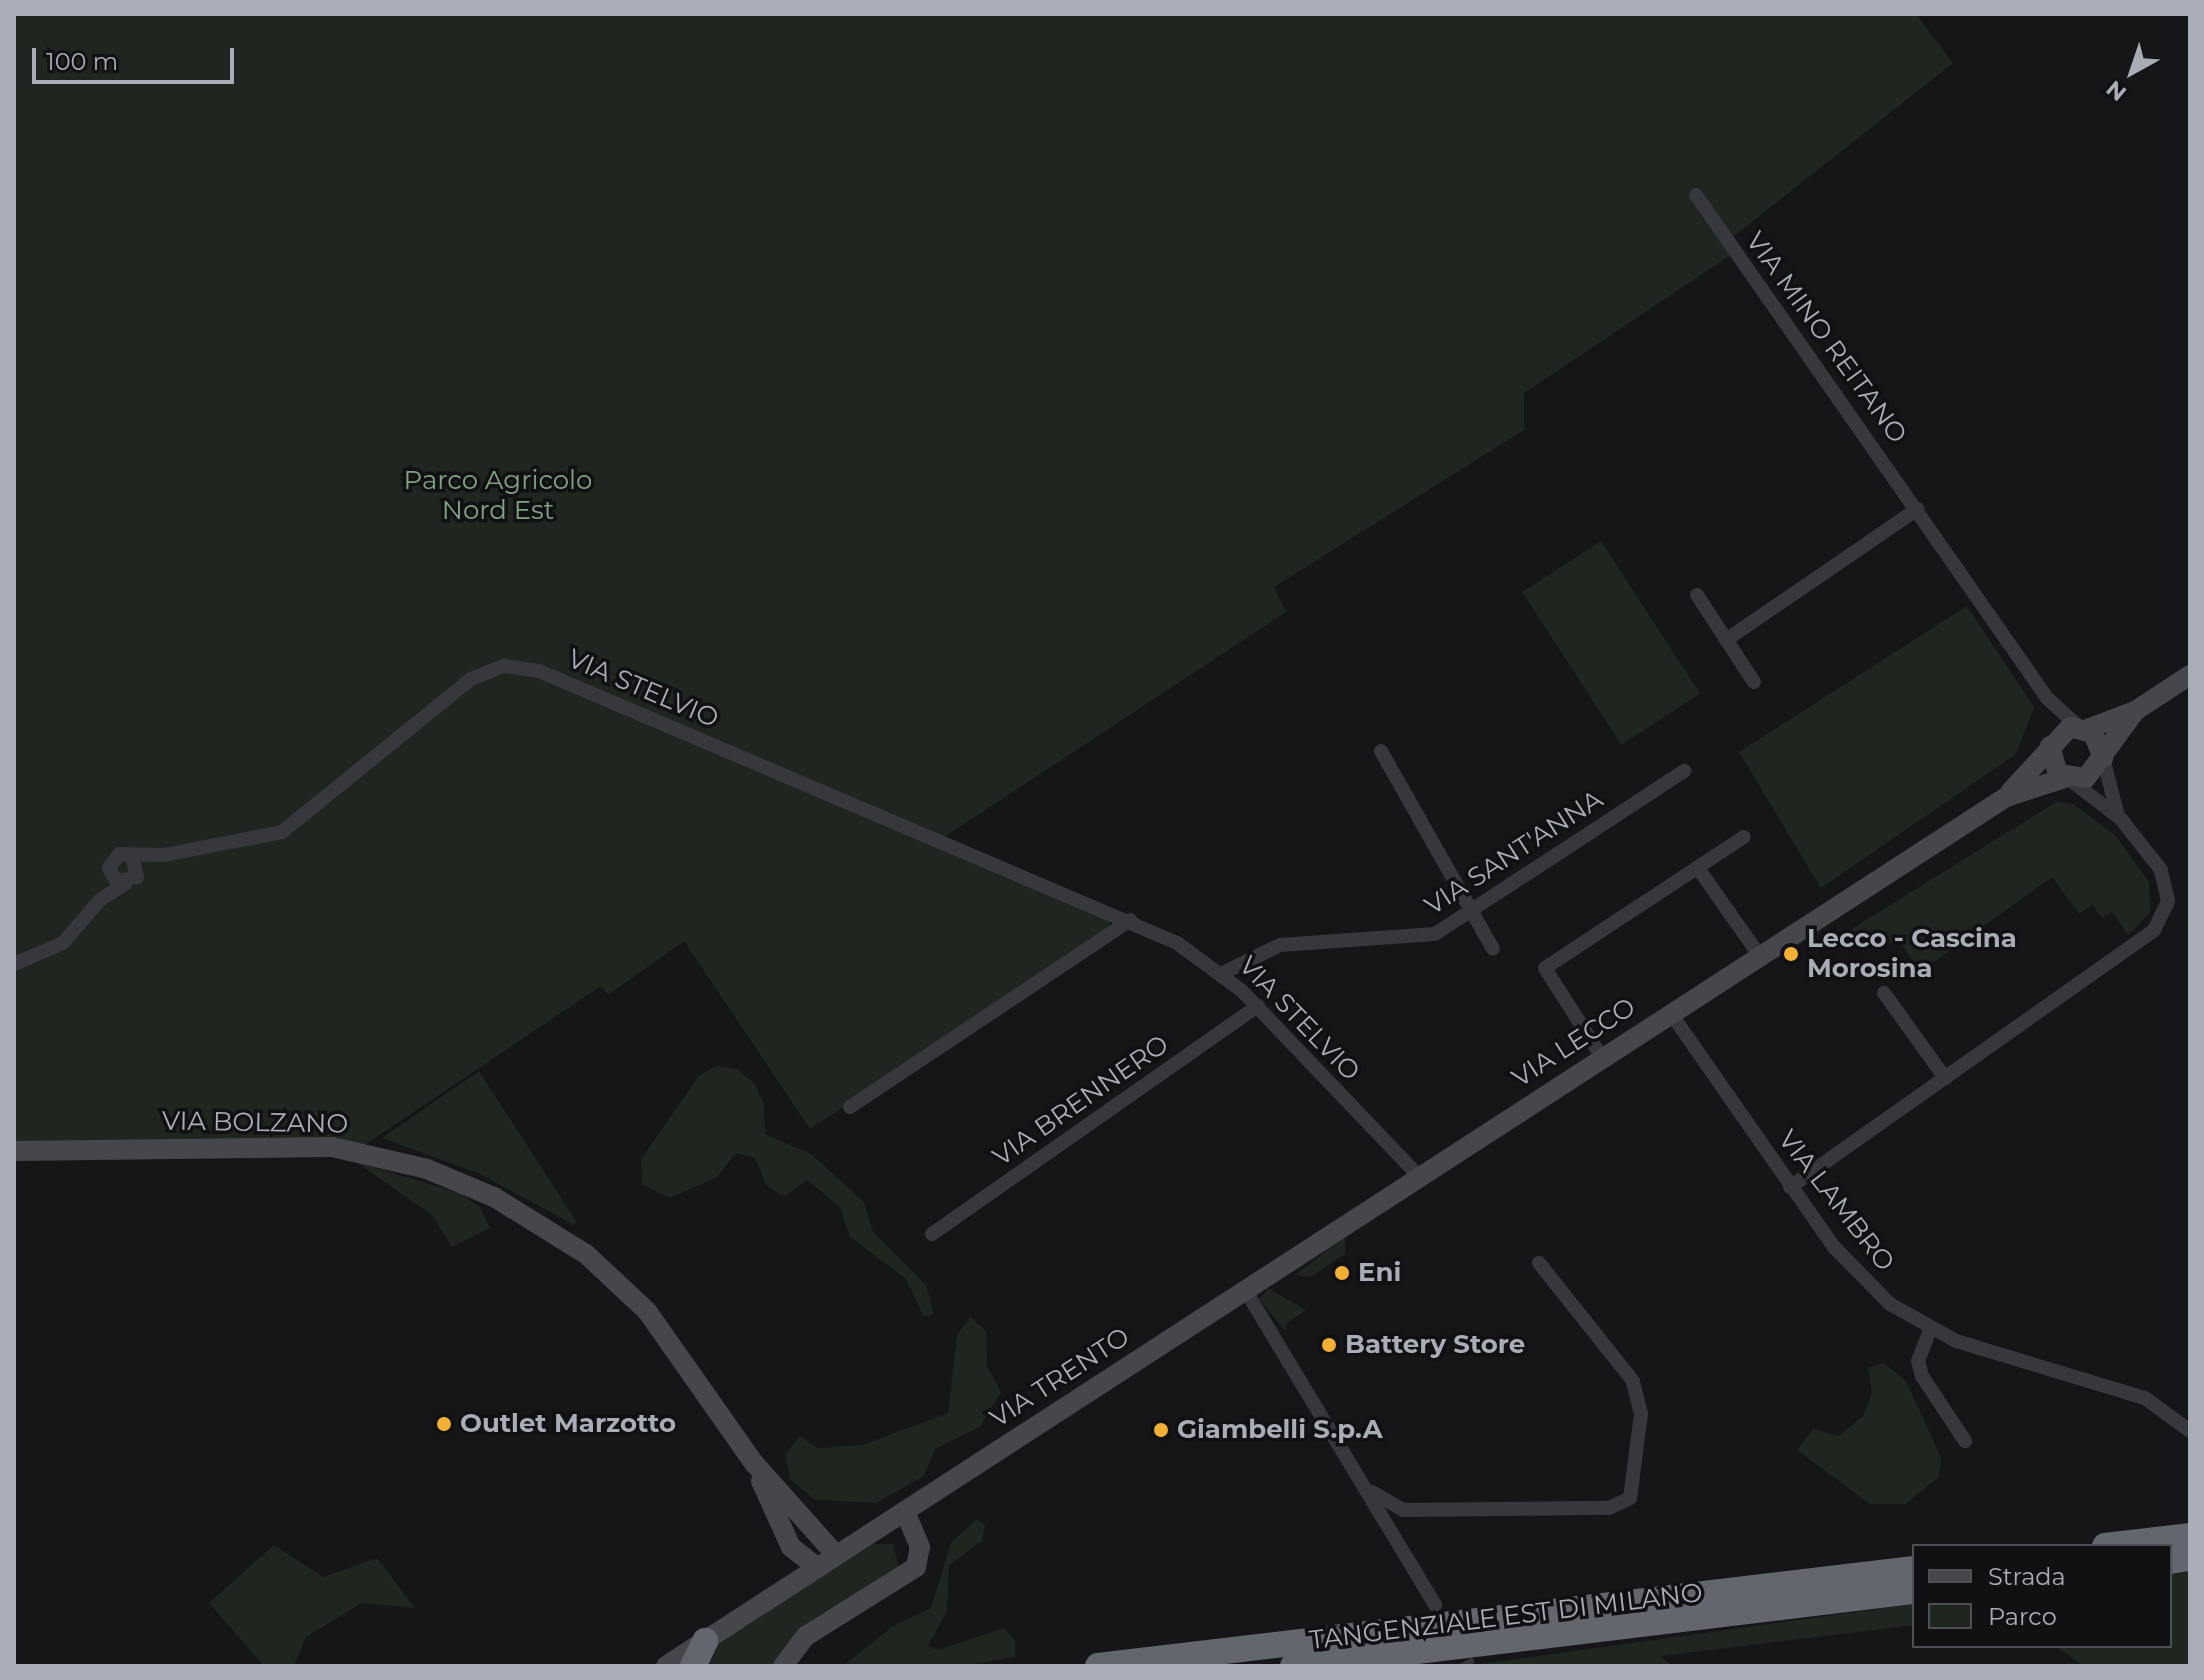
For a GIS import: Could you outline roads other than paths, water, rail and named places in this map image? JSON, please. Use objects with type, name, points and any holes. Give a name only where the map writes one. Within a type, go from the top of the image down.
[{"type":"highway","points":[[2122,1544],[2190,1536]]},
{"type":"highway","name":"TANGENZIALE EST DI MILANO","points":[[1098,1666],[1912,1569]]},
{"type":"highway","name":"TANGENZIALE EST DI MILANO","points":[[1293,1666],[1912,1591]]},
{"type":"highway","points":[[693,1666],[705,1641]]},
{"type":"street","name":"VIA MINO REITANO","points":[[1696,195],[2047,698],[2083,728]]},
{"type":"street","points":[[1726,640],[1917,509]]},
{"type":"street","points":[[1697,595],[1754,682]]},
{"type":"street","name":"VIA STELVIO","points":[[132,856],[164,855],[282,832],[471,679],[504,666],[539,671],[1130,920],[1223,973],[1417,1174]]},
{"type":"street","name":"VIA LECCO","points":[[2006,797],[2053,741],[2135,711],[2190,675]]},
{"type":"street","name":"VIA MINO REITANO","points":[[2047,698],[2053,741]]},
{"type":"street","name":"VIA LECCO","points":[[1417,1174],[2006,797],[2067,778],[2094,774],[2135,711]]},
{"type":"street","points":[[1790,1187],[2145,939],[2168,901],[2161,870],[2121,819],[2104,781],[2103,758],[2083,728]]},
{"type":"street","points":[[2053,741],[2050,761],[2067,778],[2121,819]]},
{"type":"street","points":[[1381,751],[1493,949]]},
{"type":"street","name":"VIA SANT'ANNA","points":[[1223,973],[1280,945],[1418,939],[1470,913],[1684,771]]},
{"type":"street","points":[[1601,1056],[1545,968],[1744,837]]},
{"type":"street","name":"VIA STELVIO","points":[[139,872],[164,855]]},
{"type":"street","points":[[14,964],[63,943],[100,900],[139,872],[132,856],[115,857],[100,900]]},
{"type":"street","points":[[1698,868],[1759,955]]},
{"type":"street","points":[[110,873],[125,884]]},
{"type":"street","points":[[850,1107],[1130,920]]},
{"type":"street","points":[[1884,993],[1945,1078]]},
{"type":"street","name":"VIA BRENNERO","points":[[932,1234],[1258,1006]]},
{"type":"street","name":"VIA LAMBRO","points":[[1670,1012],[1790,1187],[1851,1268],[1930,1330],[2145,1398],[2190,1431]]},
{"type":"street","name":"VIA BOLZANO","points":[[14,1151],[299,1145],[361,1151],[461,1182],[562,1237],[621,1284],[673,1342],[754,1463]]},
{"type":"street","name":"VIA TRENTO","points":[[666,1666],[1417,1174]]},
{"type":"street","points":[[1372,1492],[1403,1510],[1609,1508],[1630,1498],[1641,1414],[1633,1381],[1539,1263]]},
{"type":"street","points":[[1244,1288],[1372,1492],[1435,1605]]},
{"type":"street","points":[[1930,1330],[1918,1361],[1922,1376],[1965,1441]]},
{"type":"street","points":[[754,1463],[836,1555]]},
{"type":"street","points":[[754,1463],[791,1547],[818,1568]]},
{"type":"street","points":[[783,1666],[806,1636],[912,1571],[920,1547],[905,1512]]},
{"type":"tunnel","points":[[1456,1642],[1469,1666]]},
{"type":"place","name":"Lecco - Cascina Morosina","points":[[1791,954]]},
{"type":"place","name":"Eni","points":[[1342,1273]]},
{"type":"place","name":"Battery Store","points":[[1329,1345]]},
{"type":"place","name":"Outlet Marzotto","points":[[444,1424]]},
{"type":"place","name":"Giambelli S.p.A","points":[[1161,1430]]},
{"type":"park label","name":"Parco Agricolo Nord Est","points":[[498,496]]}]
